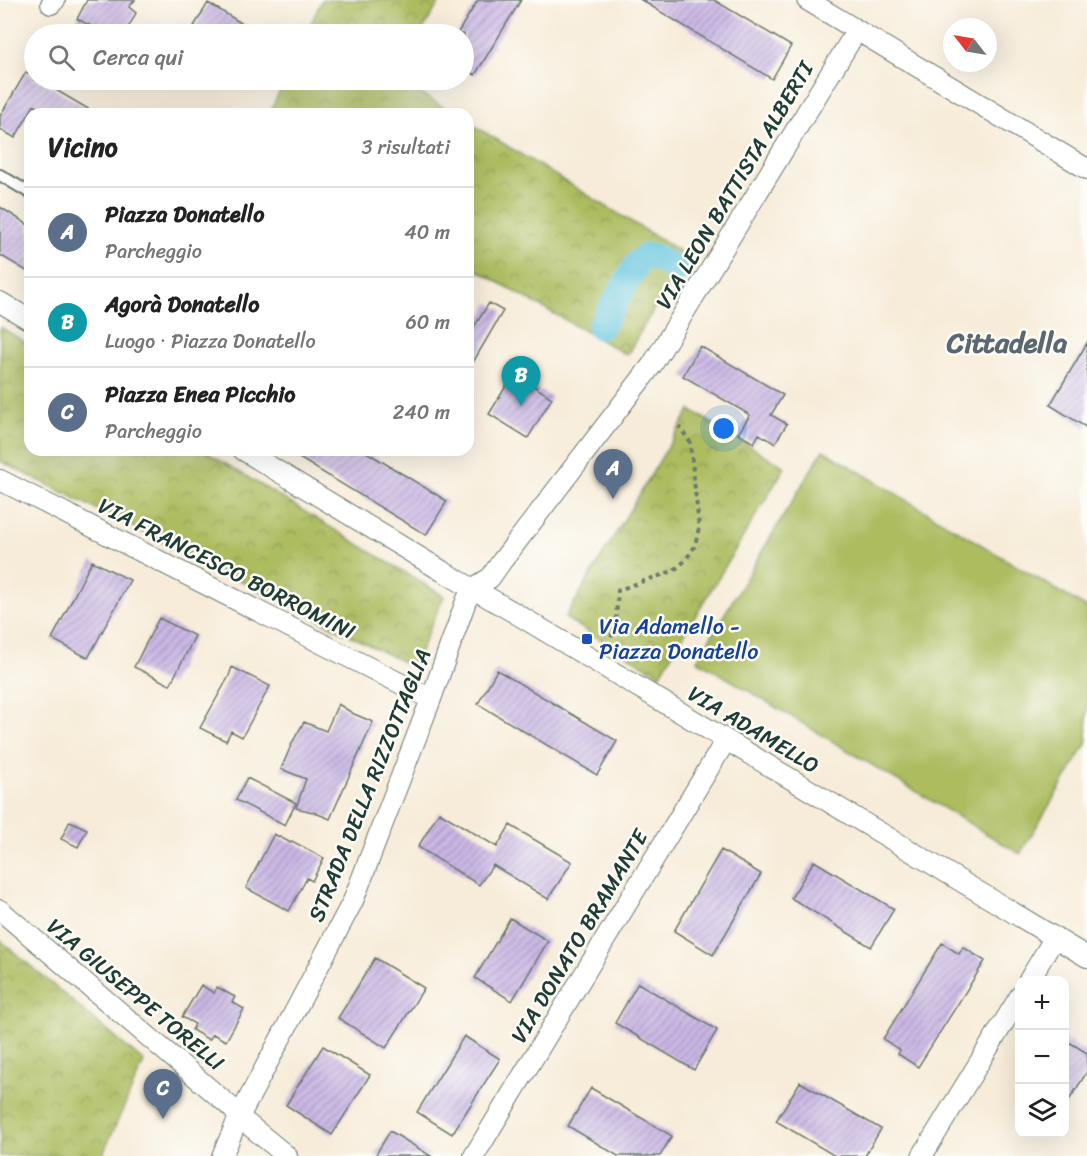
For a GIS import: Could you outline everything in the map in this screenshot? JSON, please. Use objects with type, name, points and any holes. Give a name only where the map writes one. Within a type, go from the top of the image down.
[{"type":"street","points":[[807,0],[1087,170]]},
{"type":"street","name":"VIA LEON BATTISTA ALBERTI","points":[[472,589],[490,578],[652,365],[857,30]]},
{"type":"street","points":[[0,302],[24,316]]},
{"type":"street","name":"VIA ADAMELLO","points":[[253,456],[1087,957]]},
{"type":"street","name":"VIA FRANCESCO BORROMINI","points":[[0,480],[431,699]]},
{"type":"street","name":"STRADA DELLA RIZZOTTAGLIA","points":[[222,1156],[239,1117],[353,901],[472,589]]},
{"type":"street","name":"VIA DONATO BRAMANTE","points":[[474,1156],[726,740]]},
{"type":"street","name":"VIA GIUSEPPE TORELLI","points":[[0,910],[287,1156]]},
{"type":"street","points":[[1032,976],[1055,938]]},
{"type":"street","points":[[922,1156],[1015,1004]]},
{"type":"lane","points":[[0,175],[24,189]]},
{"type":"path","points":[[609,646],[616,619],[618,590],[673,570],[685,561],[695,546],[699,527],[690,442],[679,426]]},
{"type":"green space","points":[[322,0],[441,0],[426,24],[311,24]]},
{"type":"green space","points":[[280,90],[415,90],[445,108],[272,108]]},
{"type":"green space","points":[[474,126],[686,255],[681,263],[656,246],[643,246],[632,254],[603,300],[621,310],[646,266],[653,265],[673,276],[627,355],[474,268]]},
{"type":"green space","points":[[0,327],[24,341],[24,456],[213,456],[444,596],[413,667],[0,461]]},
{"type":"green space","points":[[690,410],[785,467],[660,675],[565,618]]},
{"type":"green space","points":[[823,450],[1087,608],[1087,743],[1020,854],[697,660]]},
{"type":"green space","points":[[0,940],[144,1062],[102,1156],[0,1156]]},
{"type":"building","points":[[87,0],[135,0],[129,7],[136,13],[130,24],[87,24],[77,19]]},
{"type":"building","points":[[478,0],[521,0],[475,75],[474,24],[463,24]]},
{"type":"building","points":[[641,0],[714,0],[791,46],[772,79]]},
{"type":"building","points":[[208,3],[243,24],[195,24]]},
{"type":"building","points":[[24,75],[24,90],[56,90],[87,108],[39,108],[34,105],[32,108],[24,108],[24,122],[15,138],[0,129],[0,116]]},
{"type":"building","points":[[0,207],[24,222],[24,269],[0,255]]},
{"type":"building","points":[[489,303],[503,311],[474,361],[474,327]]},
{"type":"building","points":[[1087,343],[1087,428],[1050,405]]},
{"type":"building","points":[[700,346],[783,395],[771,415],[787,424],[775,443],[759,434],[754,443],[738,434],[750,415],[683,376]]},
{"type":"building","points":[[514,373],[552,398],[528,438],[489,414]]},
{"type":"building","points":[[296,456],[373,456],[447,501],[426,535]]},
{"type":"building","points":[[92,561],[130,580],[88,658],[52,639]]},
{"type":"building","points":[[159,618],[195,636],[170,685],[134,667]]},
{"type":"building","points":[[232,667],[270,686],[242,737],[231,731],[226,741],[200,728]]},
{"type":"building","points":[[497,670],[617,741],[597,775],[478,704]]},
{"type":"building","points":[[338,704],[373,722],[330,819],[296,808],[306,779],[281,769],[304,722],[326,731]]},
{"type":"building","points":[[247,778],[296,803],[285,825],[236,800]]},
{"type":"building","points":[[439,812],[497,847],[510,825],[572,862],[548,899],[493,865],[479,885],[418,847]]},
{"type":"building","points":[[70,821],[87,829],[78,847],[61,839]]},
{"type":"building","points":[[274,834],[324,858],[312,881],[307,878],[289,911],[246,888]]},
{"type":"building","points":[[721,850],[761,874],[713,955],[674,931]]},
{"type":"building","points":[[814,861],[894,909],[871,947],[791,898]]},
{"type":"building","points":[[510,918],[548,941],[512,1001],[475,978]]},
{"type":"building","points":[[942,943],[959,954],[963,947],[985,961],[918,1067],[898,1054],[900,1050],[883,1039]]},
{"type":"building","points":[[375,958],[424,988],[386,1048],[338,1018]]},
{"type":"building","points":[[638,983],[717,1030],[694,1070],[615,1023]]},
{"type":"building","points":[[201,985],[214,993],[217,987],[235,997],[232,1002],[244,1009],[226,1041],[213,1034],[209,1040],[192,1030],[195,1024],[182,1017]]},
{"type":"building","points":[[464,1036],[500,1059],[452,1134],[417,1112]]},
{"type":"building","points":[[1069,1042],[1087,1053],[1087,1072],[1069,1100]]},
{"type":"building","points":[[323,1046],[370,1075],[332,1135],[286,1105]]},
{"type":"building","points":[[800,1082],[881,1129],[865,1156],[835,1156],[776,1121]]},
{"type":"building","points":[[591,1088],[672,1136],[660,1156],[618,1156],[568,1126]]},
{"type":"building","points":[[390,1131],[431,1156],[375,1156]]},
{"type":"waterway","points":[[600,327],[638,263],[646,256],[654,256],[677,270]]},
{"type":"place","name":"Agorà Donatello","points":[[521,406]]},
{"type":"place","name":"Piazza Donatello","points":[[613,499]]},
{"type":"place","name":"Via Adamello - Piazza Donatello","points":[[587,639]]},
{"type":"place","name":"Piazza Enea Picchio","points":[[163,1119]]},
{"type":"district","name":"Cittadella","points":[[1007,342]]}]
